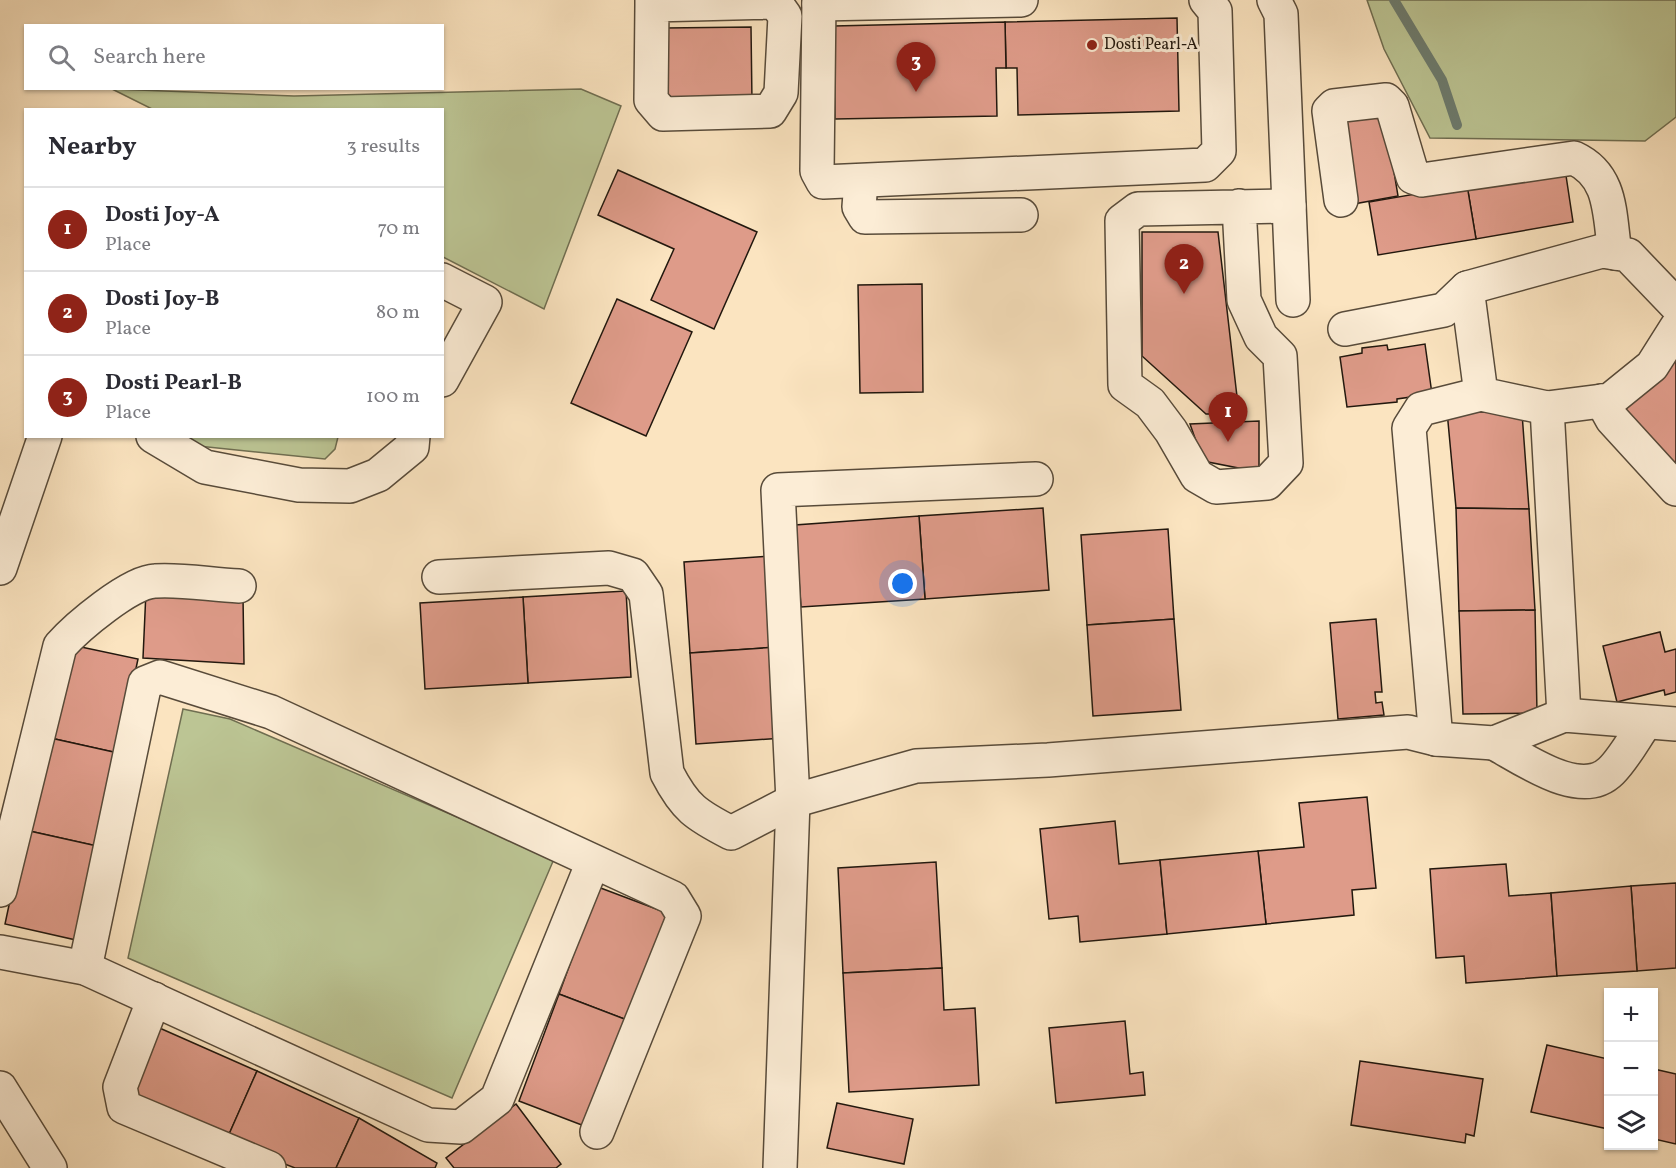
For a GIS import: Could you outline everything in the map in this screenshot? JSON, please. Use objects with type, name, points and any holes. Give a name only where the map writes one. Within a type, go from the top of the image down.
[{"type":"street","points":[[1021,0],[819,2],[817,171],[823,182],[1204,165],[1219,151],[1215,11],[1206,0]]},
{"type":"street","points":[[1274,0],[1281,14],[1293,300]]},
{"type":"street","points":[[652,2],[775,2],[785,16],[781,93],[770,111],[663,114],[651,100],[652,2]]},
{"type":"street","points":[[1341,200],[1329,111],[1334,106],[1386,100],[1392,106],[1413,177],[1422,180],[1574,158],[1590,165],[1605,185],[1615,253]]},
{"type":"street","points":[[861,181],[859,207],[865,217],[1021,215]]},
{"type":"street","points":[[1239,206],[1244,300],[1261,337],[1280,356],[1286,463],[1267,483],[1216,487],[1197,476],[1171,431],[1150,403],[1125,385],[1122,221],[1138,210],[1239,206],[1289,206]]},
{"type":"street","points":[[1345,329],[1444,310],[1467,288],[1602,251],[1628,255],[1676,305]]},
{"type":"street","points":[[444,282],[484,302],[444,376]]},
{"type":"street","points":[[1467,288],[1481,394]]},
{"type":"street","points":[[1436,739],[1409,428],[1421,409],[1481,394],[1547,408],[1610,400],[1652,366],[1676,328]]},
{"type":"street","points":[[1602,401],[1612,419],[1676,489]]},
{"type":"street","points":[[1547,408],[1564,715]]},
{"type":"street","points":[[0,568],[44,438]]},
{"type":"street","points":[[156,438],[205,467],[299,485],[350,486],[378,475],[412,447],[413,438]]},
{"type":"street","points":[[780,1168],[793,801],[778,490],[1036,479]]},
{"type":"street","points":[[439,577],[609,568],[633,574],[646,594],[667,773],[680,799],[705,820],[731,833],[793,801],[916,765],[1048,760],[1401,732],[1436,739],[1494,743],[1560,778],[1587,783],[1610,772],[1661,723]]},
{"type":"street","points":[[0,890],[60,645],[70,634],[138,585],[155,580],[239,586]]},
{"type":"street","points":[[85,968],[145,683],[160,677],[271,712],[673,898],[684,916],[597,1132]]},
{"type":"street","points":[[1494,743],[1564,715],[1661,723]]},
{"type":"street","points":[[0,952],[85,968],[428,1125],[461,1127],[497,1099],[593,862]]},
{"type":"street","points":[[154,999],[120,1087],[124,1107],[269,1168]]},
{"type":"street","points":[[0,1088],[50,1168]]},
{"type":"green space","points":[[1367,0],[1676,0],[1676,117],[1645,141],[1430,138],[1384,49]]},
{"type":"green space","points":[[581,89],[621,106],[544,309],[444,258],[444,108],[150,108],[114,90],[294,96]]},
{"type":"green space","points":[[173,438],[338,438],[335,449],[325,459],[198,446]]},
{"type":"green space","points":[[183,709],[230,719],[554,859],[452,1098],[128,958]]},
{"type":"building","name":"Dosti Pearl-A","points":[[1177,18],[1179,111],[1018,115],[1017,68],[1006,68],[1005,22]]},
{"type":"building","points":[[1005,22],[1006,68],[996,68],[997,116],[835,119],[834,26]]},
{"type":"building","points":[[751,27],[752,102],[666,103],[665,28]]},
{"type":"building","points":[[1383,106],[1398,196],[1348,205],[1335,117]]},
{"type":"building","points":[[1565,169],[1573,222],[1476,239],[1467,185]]},
{"type":"building","points":[[618,170],[757,232],[714,329],[651,300],[674,249],[598,215]]},
{"type":"building","points":[[1467,185],[1476,239],[1378,255],[1369,202]]},
{"type":"building","points":[[1142,232],[1218,232],[1239,414],[1206,414],[1142,356]]},
{"type":"building","points":[[922,284],[923,392],[860,393],[858,285]]},
{"type":"building","points":[[617,299],[692,332],[646,436],[571,403]]},
{"type":"building","points":[[1425,344],[1432,394],[1397,399],[1397,402],[1347,407],[1340,357],[1362,353],[1362,348],[1387,345],[1388,350]]},
{"type":"building","points":[[1676,353],[1676,472],[1617,412]]},
{"type":"building","points":[[1447,411],[1522,413],[1529,509],[1456,508]]},
{"type":"building","points":[[1259,421],[1259,472],[1203,461],[1190,424]]},
{"type":"building","points":[[1043,508],[1049,590],[925,599],[919,516]]},
{"type":"building","points":[[1456,508],[1529,509],[1535,610],[1459,611]]},
{"type":"building","points":[[919,516],[925,599],[801,607],[795,525]]},
{"type":"building","points":[[1168,529],[1174,619],[1087,625],[1081,535]]},
{"type":"building","points":[[771,556],[777,647],[690,653],[684,562]]},
{"type":"building","points":[[146,591],[243,597],[244,664],[143,658]]},
{"type":"building","points":[[626,591],[631,677],[528,683],[523,597]]},
{"type":"building","points":[[523,597],[528,683],[425,689],[420,603]]},
{"type":"building","points":[[1535,610],[1537,713],[1463,714],[1459,611]]},
{"type":"building","points":[[1174,619],[1181,710],[1093,716],[1087,625]]},
{"type":"building","points":[[1376,619],[1382,692],[1375,692],[1376,703],[1382,702],[1384,715],[1338,719],[1330,623]]},
{"type":"building","points":[[1660,632],[1665,652],[1676,649],[1676,692],[1665,695],[1664,690],[1617,702],[1603,646]]},
{"type":"building","points":[[67,644],[138,659],[118,753],[46,737]]},
{"type":"building","points":[[777,647],[783,738],[696,744],[690,653]]},
{"type":"building","points":[[46,737],[118,753],[97,846],[25,830]]},
{"type":"building","points":[[1367,797],[1376,888],[1352,890],[1354,915],[1266,924],[1258,851],[1304,847],[1299,803]]},
{"type":"building","points":[[1115,821],[1119,864],[1160,860],[1167,934],[1080,942],[1078,916],[1049,919],[1040,829]]},
{"type":"building","points":[[25,830],[97,846],[76,940],[5,924]]},
{"type":"building","points":[[1258,851],[1266,924],[1167,934],[1160,860]]},
{"type":"building","points":[[936,862],[942,968],[843,973],[838,868]]},
{"type":"building","points":[[1506,864],[1509,896],[1551,893],[1557,976],[1466,983],[1464,956],[1436,958],[1430,869]]},
{"type":"building","points":[[1676,883],[1676,968],[1637,971],[1631,886]]},
{"type":"building","points":[[1631,886],[1637,971],[1557,976],[1551,893]]},
{"type":"building","points":[[598,887],[667,913],[627,1020],[559,994]]},
{"type":"building","points":[[942,968],[944,1010],[975,1008],[979,1085],[849,1092],[843,973]]},
{"type":"building","points":[[559,994],[627,1020],[587,1127],[519,1101]]},
{"type":"building","points":[[1125,1021],[1130,1074],[1143,1072],[1145,1095],[1056,1103],[1049,1028]]},
{"type":"building","points":[[155,1026],[257,1071],[226,1141],[124,1096]]},
{"type":"building","points":[[1547,1045],[1604,1058],[1604,1128],[1531,1112]]},
{"type":"building","points":[[1360,1061],[1483,1079],[1474,1136],[1466,1134],[1465,1143],[1351,1125]]},
{"type":"building","points":[[1658,1070],[1676,1074],[1676,1144],[1658,1140]]},
{"type":"building","points":[[257,1071],[359,1118],[336,1168],[295,1168],[226,1141]]},
{"type":"building","points":[[837,1103],[913,1119],[904,1164],[827,1148]]},
{"type":"building","points":[[516,1104],[561,1164],[556,1168],[454,1168],[446,1158]]},
{"type":"building","points":[[359,1118],[437,1163],[435,1168],[336,1168]]},
{"type":"waterway","points":[[1394,0],[1442,80],[1457,125]]},
{"type":"place","name":"Dosti Pearl-A","points":[[1092,45]]},
{"type":"place","name":"Dosti Pearl-B","points":[[916,92]]},
{"type":"place","name":"Dosti Joy-B","points":[[1184,294]]},
{"type":"place","name":"Dosti Joy-A","points":[[1228,442]]}]
